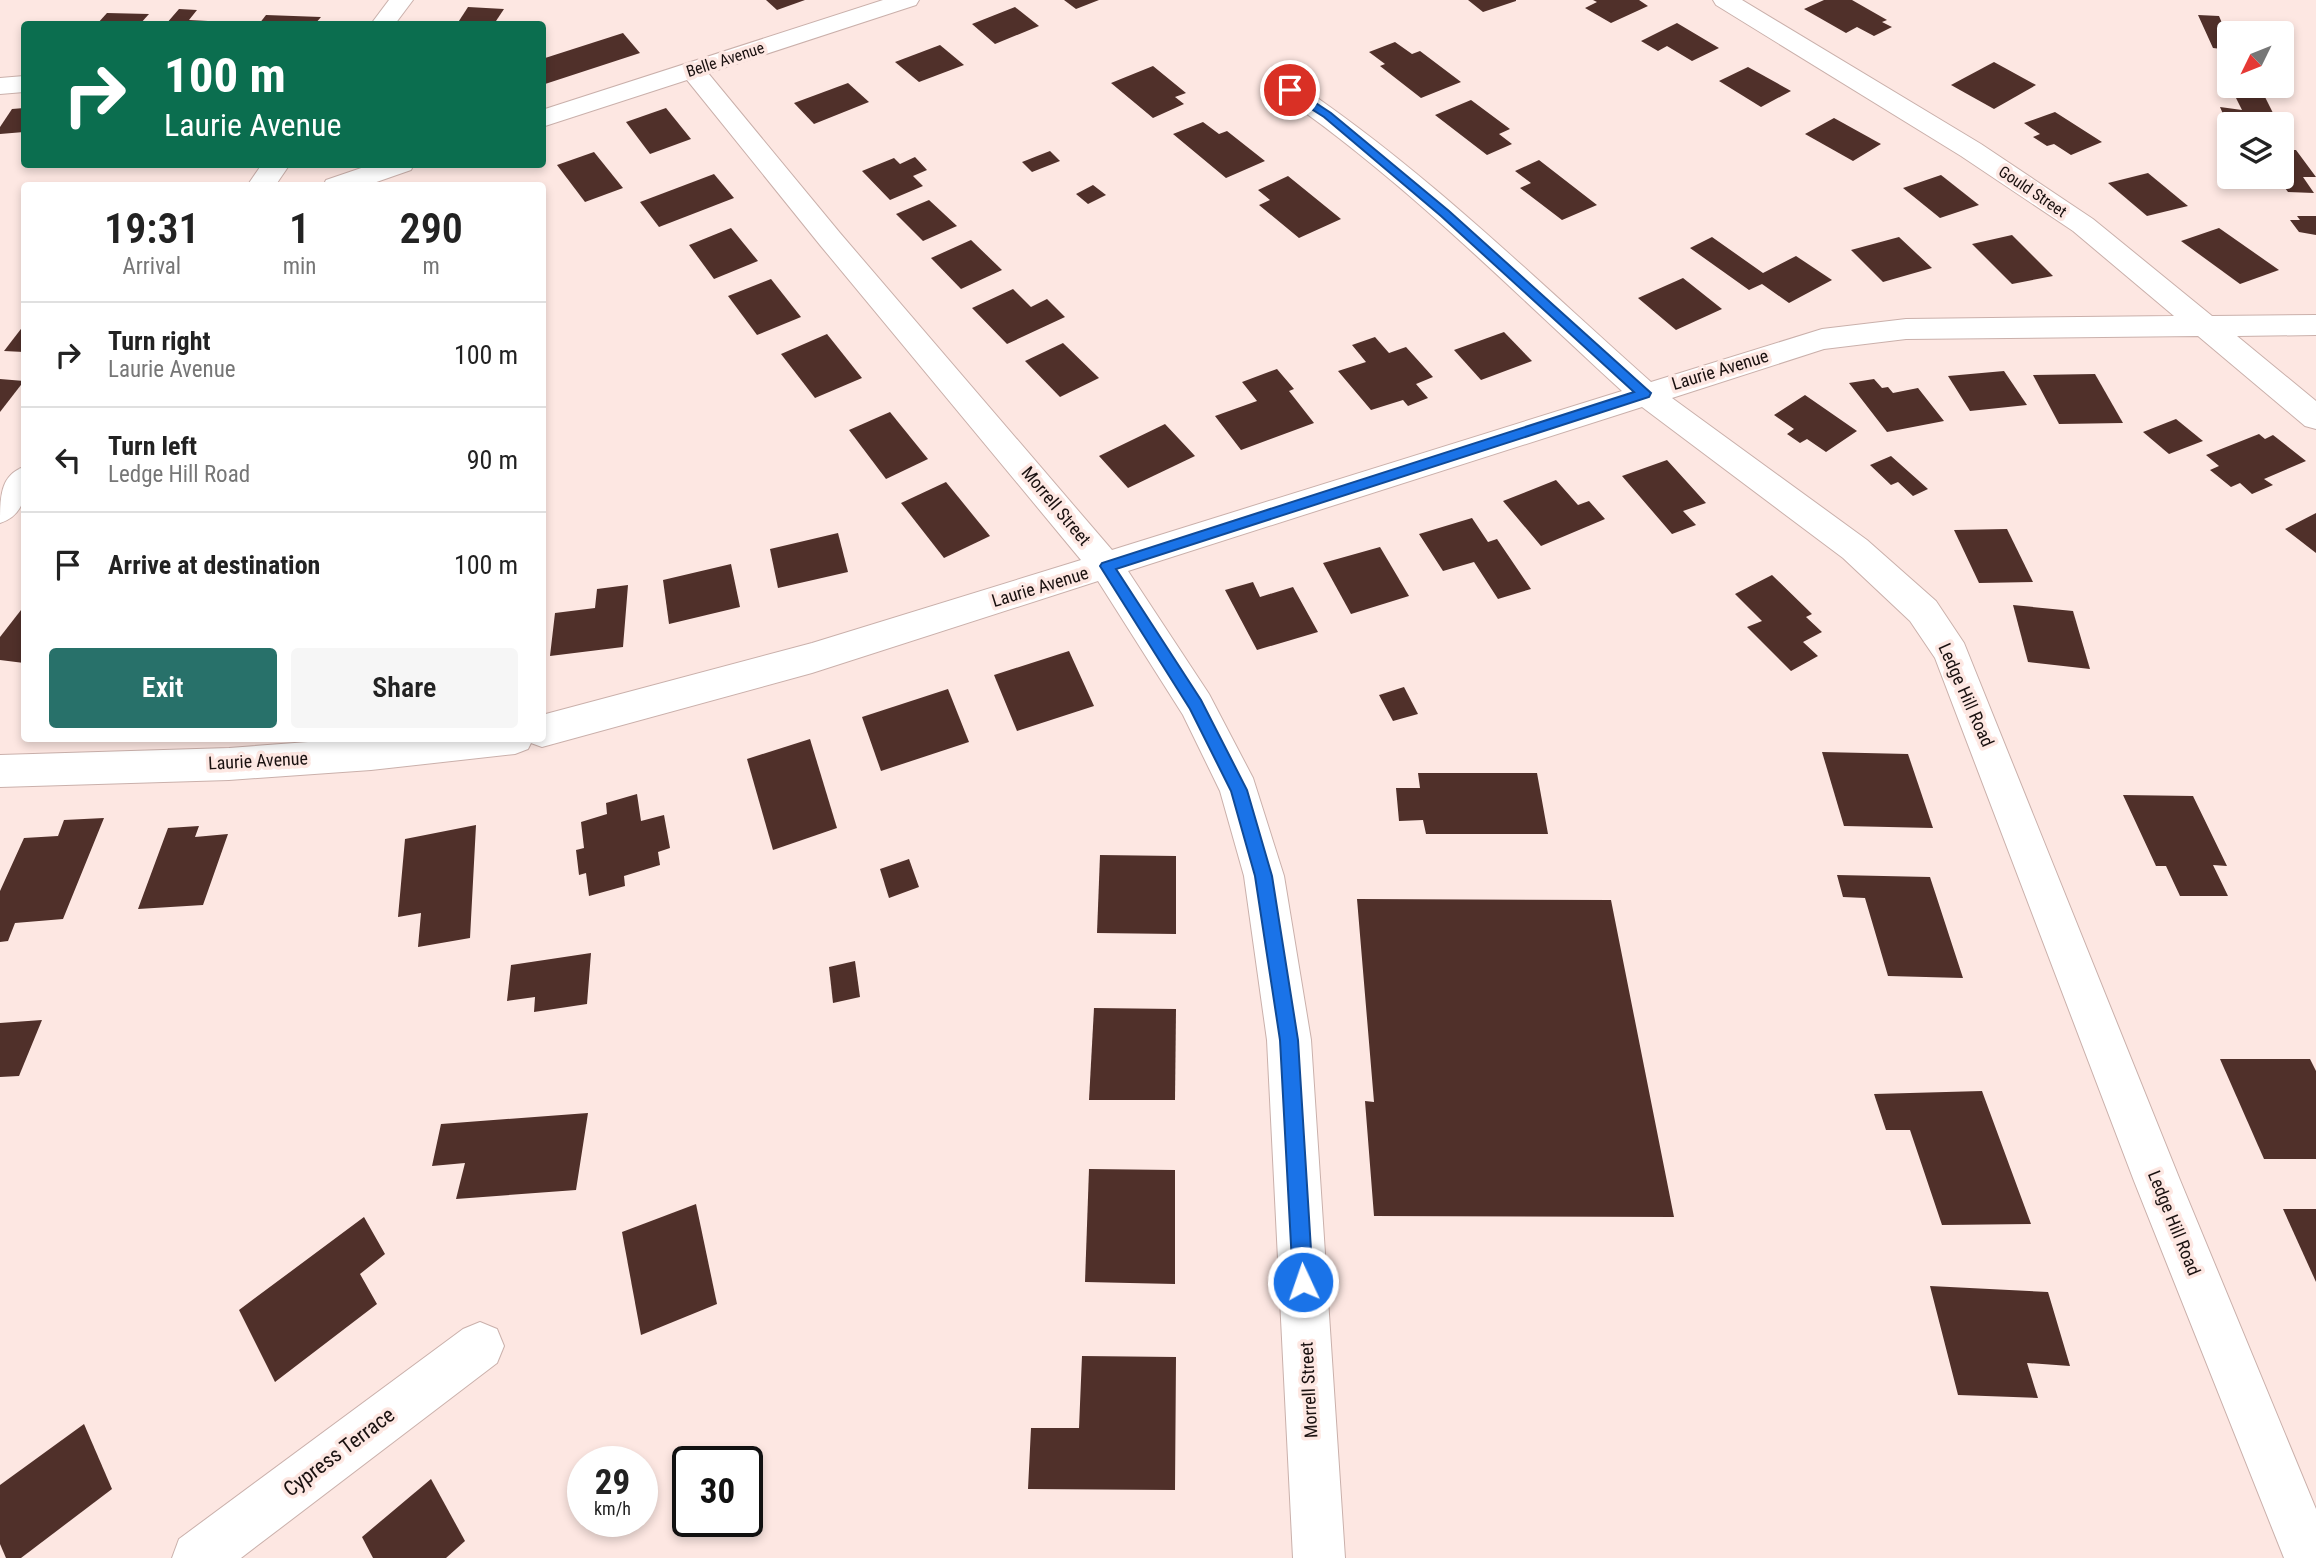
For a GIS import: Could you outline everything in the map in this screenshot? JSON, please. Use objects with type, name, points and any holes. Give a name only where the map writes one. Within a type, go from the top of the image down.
[{"type":"street","points":[[385,21],[401,0]]},
{"type":"street","name":"Belle Avenue","points":[[546,118],[907,0]]},
{"type":"street","name":"Gould Street","points":[[1725,0],[1971,150],[2083,225],[2316,418]]},
{"type":"street","name":"Morrell Street","points":[[692,70],[830,239],[1107,566],[1196,705],[1239,790],[1264,876],[1289,1040],[1319,1558]]},
{"type":"street","name":"Ledge Hill Road","points":[[1279,83],[1327,115],[1445,214],[1644,393],[1855,549],[1923,611],[1951,653],[2157,1181],[2310,1558]]},
{"type":"street","points":[[0,86],[21,84]]},
{"type":"street","points":[[263,182],[274,168]]},
{"type":"street","points":[[348,182],[389,168]]},
{"type":"street","name":"Laurie Avenue","points":[[546,730],[812,658],[1644,393],[1822,339],[1906,329],[2202,324],[2316,325]]},
{"type":"street","points":[[0,510],[21,484]]},
{"type":"street","name":"Laurie Avenue","points":[[0,771],[229,764],[371,754],[479,742]]},
{"type":"street","name":"Cypress Terrace","points":[[198,1558],[480,1346]]},
{"type":"building","points":[[766,0],[805,0],[777,10]]},
{"type":"building","points":[[1064,0],[1099,0],[1076,9]]},
{"type":"building","points":[[1468,0],[1516,0],[1516,1],[1483,12]]},
{"type":"building","points":[[1593,0],[1639,0],[1648,6],[1611,23],[1585,8],[1597,2]]},
{"type":"building","points":[[1824,0],[1852,0],[1887,20],[1882,22],[1892,27],[1874,36],[1857,27],[1846,33],[1804,9]]},
{"type":"building","points":[[468,7],[504,9],[496,21],[459,21]]},
{"type":"building","points":[[1015,7],[1039,26],[995,44],[972,24]]},
{"type":"building","points":[[179,9],[197,10],[189,20],[208,21],[169,21]]},
{"type":"building","points":[[107,13],[149,14],[143,21],[100,21]]},
{"type":"building","points":[[266,15],[321,17],[318,21],[261,21]]},
{"type":"building","points":[[2198,15],[2219,16],[2221,21],[2217,21],[2217,48],[2213,48]]},
{"type":"building","points":[[1677,23],[1719,48],[1692,61],[1667,46],[1658,51],[1641,41]]},
{"type":"building","points":[[623,33],[640,53],[546,84],[546,58]]},
{"type":"building","points":[[1395,42],[1412,54],[1420,51],[1461,82],[1421,98],[1380,66],[1385,64],[1369,52]]},
{"type":"building","points":[[940,45],[964,65],[919,82],[895,62]]},
{"type":"building","points":[[1994,62],[2036,85],[1994,109],[1951,85]]},
{"type":"building","points":[[1153,66],[1186,93],[1175,97],[1184,104],[1153,118],[1111,83]]},
{"type":"building","points":[[1748,67],[1791,91],[1761,107],[1719,81]]},
{"type":"building","points":[[848,83],[869,102],[814,124],[794,103]]},
{"type":"building","points":[[2236,98],[2266,98],[2272,112],[2222,112],[2220,107],[2242,110]]},
{"type":"building","points":[[1471,100],[1510,129],[1499,134],[1512,144],[1487,155],[1435,115]]},
{"type":"building","points":[[21,108],[21,132],[0,134],[0,127],[12,109]]},
{"type":"building","points":[[666,108],[691,139],[650,154],[626,122]]},
{"type":"building","points":[[2055,112],[2102,142],[2071,155],[2054,144],[2047,146],[2033,137],[2040,134],[2024,123]]},
{"type":"building","points":[[1834,118],[1881,144],[1853,161],[1805,134]]},
{"type":"building","points":[[1203,122],[1219,134],[1227,131],[1265,161],[1226,178],[1173,134]]},
{"type":"building","points":[[2296,150],[2316,177],[2303,177],[2314,193],[2288,192],[2286,189],[2294,189]]},
{"type":"building","points":[[1050,151],[1060,161],[1032,172],[1022,162]]},
{"type":"building","points":[[594,152],[623,188],[585,202],[557,165]]},
{"type":"building","points":[[915,157],[927,170],[913,176],[923,186],[890,200],[862,171],[894,158],[900,164]]},
{"type":"building","points":[[1539,160],[1597,205],[1562,220],[1520,188],[1531,183],[1515,171]]},
{"type":"building","points":[[2148,173],[2188,206],[2147,216],[2108,183]]},
{"type":"building","points":[[714,174],[734,198],[659,227],[640,202]]},
{"type":"building","points":[[1941,175],[1979,205],[1940,218],[1903,188]]},
{"type":"building","points":[[1288,176],[1341,219],[1299,238],[1259,205],[1270,200],[1258,190]]},
{"type":"building","points":[[1093,185],[1106,195],[1088,204],[1076,194]]},
{"type":"building","points":[[929,200],[957,226],[923,241],[896,214]]},
{"type":"building","points":[[2297,216],[2316,216],[2316,235],[2299,232],[2290,220],[2300,220]]},
{"type":"building","points":[[731,228],[758,261],[714,279],[689,245]]},
{"type":"building","points":[[2219,228],[2279,270],[2240,284],[2181,241]]},
{"type":"building","points":[[2012,235],[2053,276],[2012,284],[1972,244]]},
{"type":"building","points":[[1712,237],[1763,273],[1796,256],[1832,280],[1789,303],[1762,284],[1749,290],[1690,248]]},
{"type":"building","points":[[1899,237],[1932,268],[1883,282],[1851,250]]},
{"type":"building","points":[[971,240],[1002,270],[961,289],[931,258]]},
{"type":"building","points":[[1683,278],[1722,309],[1676,330],[1638,298]]},
{"type":"building","points":[[771,279],[801,317],[757,335],[728,296]]},
{"type":"building","points":[[1013,289],[1031,307],[1047,299],[1065,317],[1007,344],[972,308]]},
{"type":"building","points":[[21,329],[21,352],[4,351]]},
{"type":"building","points":[[1504,332],[1532,361],[1481,380],[1454,350]]},
{"type":"building","points":[[827,334],[862,378],[815,398],[781,354]]},
{"type":"building","points":[[1375,337],[1389,353],[1406,347],[1433,377],[1416,384],[1428,398],[1408,406],[1403,400],[1371,410],[1338,371],[1366,362],[1352,345]]},
{"type":"building","points":[[1063,343],[1099,378],[1060,397],[1025,361]]},
{"type":"building","points":[[1277,369],[1294,389],[1289,391],[1314,423],[1241,450],[1215,416],[1257,401],[1242,382]]},
{"type":"building","points":[[2004,371],[2027,405],[1970,411],[1948,376]]},
{"type":"building","points":[[2095,374],[2123,423],[2059,424],[2033,375]]},
{"type":"building","points":[[0,379],[21,381],[21,385],[0,412]]},
{"type":"building","points":[[1874,379],[1882,388],[1888,387],[1893,393],[1918,388],[1944,421],[1887,432],[1849,383]]},
{"type":"building","points":[[1805,395],[1857,431],[1826,452],[1807,439],[1800,443],[1787,434],[1794,429],[1774,415]]},
{"type":"building","points":[[890,412],[928,459],[886,479],[849,430]]},
{"type":"building","points":[[2176,419],[2203,441],[2169,454],[2143,432]]},
{"type":"building","points":[[1165,424],[1195,456],[1128,488],[1099,456]]},
{"type":"building","points":[[2259,434],[2265,439],[2273,435],[2306,461],[2264,479],[2273,485],[2252,494],[2240,483],[2231,487],[2210,470],[2219,466],[2206,455]]},
{"type":"building","points":[[1891,456],[1928,489],[1913,496],[1898,482],[1891,485],[1870,465]]},
{"type":"building","points":[[1667,460],[1706,503],[1683,511],[1696,525],[1672,534],[1622,476]]},
{"type":"building","points":[[1556,480],[1578,505],[1589,501],[1605,519],[1541,546],[1503,501]]},
{"type":"building","points":[[946,482],[990,536],[944,558],[901,503]]},
{"type":"building","points":[[2316,513],[2316,553],[2285,529]]},
{"type":"building","points":[[1472,518],[1488,542],[1497,539],[1531,589],[1498,599],[1474,562],[1443,571],[1419,534]]},
{"type":"building","points":[[2007,529],[2033,582],[1979,583],[1954,530]]},
{"type":"building","points":[[838,533],[848,572],[778,588],[770,549]]},
{"type":"building","points":[[1380,547],[1409,596],[1351,614],[1323,563]]},
{"type":"building","points":[[731,564],[740,607],[669,624],[663,580]]},
{"type":"building","points":[[1772,575],[1812,614],[1806,617],[1822,632],[1803,642],[1818,656],[1791,671],[1747,627],[1762,621],[1735,594]]},
{"type":"building","points":[[1253,582],[1260,597],[1293,587],[1318,632],[1257,650],[1225,590]]},
{"type":"building","points":[[628,585],[623,647],[550,656],[555,613],[595,608],[597,589]]},
{"type":"building","points":[[2013,605],[2073,611],[2090,669],[2028,662]]},
{"type":"building","points":[[21,610],[21,663],[0,660],[0,637]]},
{"type":"building","points":[[1069,651],[1094,706],[1017,731],[994,675]]},
{"type":"building","points":[[1404,687],[1418,714],[1393,721],[1379,695]]},
{"type":"building","points":[[948,689],[969,742],[881,771],[862,717]]},
{"type":"building","points":[[810,739],[837,828],[773,850],[747,759]]},
{"type":"building","points":[[1822,752],[1908,754],[1933,828],[1844,826]]},
{"type":"building","points":[[1418,773],[1537,773],[1548,834],[1426,834],[1423,820],[1399,821],[1396,788],[1420,788]]},
{"type":"building","points":[[637,794],[641,821],[664,815],[670,848],[658,852],[660,865],[624,876],[625,886],[589,896],[586,873],[579,875],[576,850],[584,848],[581,822],[607,814],[606,803]]},
{"type":"building","points":[[2123,795],[2193,796],[2227,866],[2213,865],[2228,896],[2180,896],[2166,866],[2156,866]]},
{"type":"building","points":[[104,818],[63,919],[15,923],[8,941],[0,942],[0,891],[24,838],[58,836],[64,820]]},
{"type":"building","points":[[476,825],[470,938],[418,947],[421,913],[398,917],[405,839]]},
{"type":"building","points":[[199,826],[195,837],[228,834],[203,905],[138,909],[168,828]]},
{"type":"building","points":[[1100,855],[1176,856],[1176,934],[1097,933]]},
{"type":"building","points":[[909,859],[919,887],[889,898],[880,869]]},
{"type":"building","points":[[1837,875],[1930,877],[1963,978],[1888,976],[1865,898],[1843,897]]},
{"type":"building","points":[[1357,899],[1611,900],[1674,1217],[1374,1216],[1365,1101],[1374,1102]]},
{"type":"building","points":[[591,953],[587,1004],[534,1012],[535,997],[507,1001],[511,965]]},
{"type":"building","points":[[855,961],[860,997],[833,1003],[829,967]]},
{"type":"building","points":[[1094,1008],[1176,1009],[1175,1100],[1089,1100]]},
{"type":"building","points":[[42,1020],[19,1076],[0,1077],[0,1023]]},
{"type":"building","points":[[2220,1059],[2310,1059],[2316,1071],[2316,1159],[2264,1159]]},
{"type":"building","points":[[1982,1091],[2031,1224],[1942,1225],[1910,1130],[1886,1130],[1874,1094]]},
{"type":"building","points":[[588,1113],[576,1190],[456,1199],[465,1163],[432,1166],[441,1124]]},
{"type":"building","points":[[1089,1169],[1175,1170],[1175,1284],[1085,1282]]},
{"type":"building","points":[[696,1204],[717,1304],[641,1335],[622,1232]]},
{"type":"building","points":[[2283,1209],[2316,1209],[2316,1282]]},
{"type":"building","points":[[364,1217],[385,1254],[360,1274],[377,1304],[275,1382],[239,1310]]},
{"type":"building","points":[[1930,1286],[2048,1292],[2070,1366],[2027,1363],[2038,1398],[1958,1395]]},
{"type":"building","points":[[1082,1356],[1176,1357],[1175,1490],[1028,1489],[1031,1428],[1079,1428]]},
{"type":"building","points":[[84,1424],[112,1489],[21,1558],[6,1558],[0,1544],[0,1485]]},
{"type":"building","points":[[431,1479],[465,1541],[446,1558],[373,1558],[362,1537]]},
{"type":"route","points":[[1290,90],[1327,115],[1445,214],[1644,393],[1107,566],[1196,705],[1239,790],[1264,876],[1289,1040],[1303,1282]]}]
